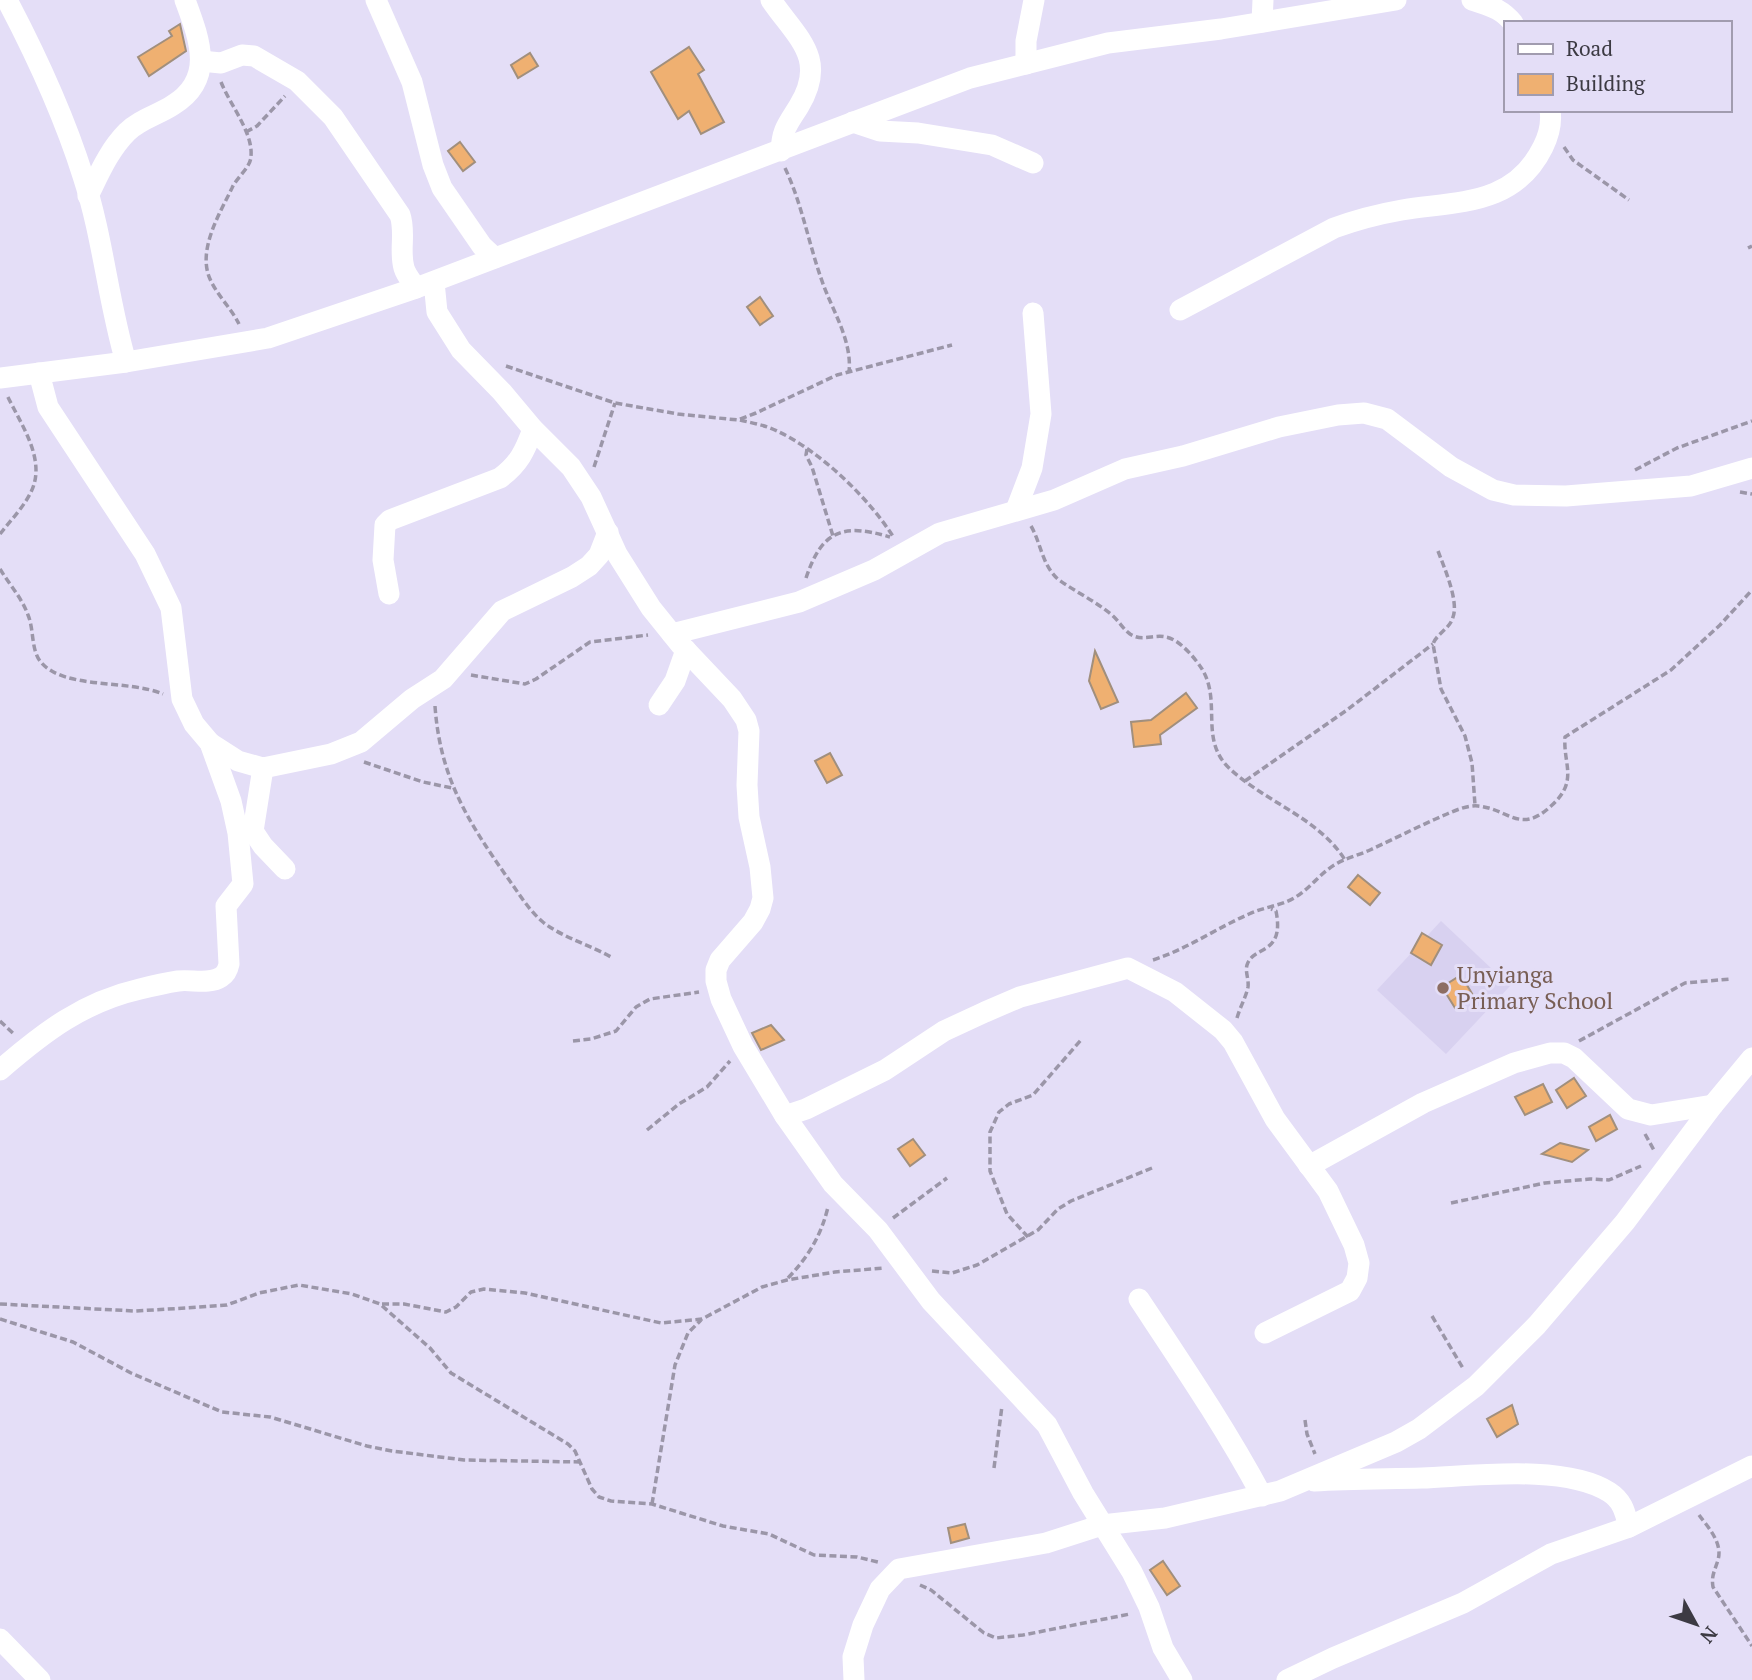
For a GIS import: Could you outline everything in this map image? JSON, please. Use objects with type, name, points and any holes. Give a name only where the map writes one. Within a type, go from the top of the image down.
[{"type":"street","points":[[7,0],[37,57],[84,177],[103,254],[114,319],[126,362]]},
{"type":"street","points":[[185,0],[209,62]]},
{"type":"street","points":[[376,0],[412,82],[434,170],[442,188],[482,246],[495,258]]},
{"type":"street","points":[[771,0],[810,57],[812,69],[807,92],[782,131],[780,151]]},
{"type":"street","points":[[1026,64],[1026,41],[1034,0]]},
{"type":"street","points":[[1262,22],[1263,0]]},
{"type":"street","points":[[3,385],[40,373],[244,344],[324,320],[425,285],[970,78],[1108,43],[1396,0]]},
{"type":"street","points":[[1472,0],[1493,6],[1506,13],[1512,21]]},
{"type":"street","points":[[88,196],[113,147],[138,123],[182,99],[209,62],[242,55],[254,56],[297,81],[333,117],[396,206],[403,225],[404,269],[425,285],[437,312],[461,350],[533,429],[572,467],[591,497],[629,573],[675,637],[732,699],[746,720],[749,732],[749,817],[760,867],[763,898],[753,922],[720,960],[716,970],[719,992],[743,1046],[785,1116],[833,1185],[878,1230],[900,1263],[931,1301],[1047,1426],[1083,1493],[1132,1572],[1149,1607],[1163,1648],[1182,1680]]},
{"type":"street","points":[[1180,310],[1334,228],[1371,217],[1489,196],[1511,185],[1527,173],[1538,157],[1546,140],[1551,115]]},
{"type":"street","points":[[853,122],[880,131],[918,133],[992,145],[1033,163]]},
{"type":"street","points":[[1013,511],[1032,468],[1041,414],[1033,313]]},
{"type":"street","points":[[40,373],[48,407],[132,533],[159,580],[171,608],[180,688],[186,710],[210,743],[238,761],[263,768],[290,764],[352,747],[412,699],[441,680],[502,611],[589,566],[599,555],[608,532]]},
{"type":"street","points":[[675,637],[799,602],[874,570],[958,526],[1054,499],[1125,469],[1183,456],[1279,427],[1364,413],[1387,419],[1432,454],[1469,478],[1493,490],[1514,495],[1566,496],[1691,486],[1752,468]]},
{"type":"street","points":[[388,594],[383,560],[385,525],[390,520],[500,478],[512,470],[522,458],[533,429]]},
{"type":"street","points":[[659,705],[675,681],[675,637]]},
{"type":"street","points":[[0,1070],[46,1032],[94,1002],[180,981],[211,981],[220,978],[228,970],[226,906],[241,889],[242,876],[238,832],[231,801],[210,743]]},
{"type":"street","points":[[263,768],[253,831],[285,869]]},
{"type":"street","points":[[785,1116],[806,1109],[884,1070],[944,1031],[997,1007],[1054,987],[1128,968],[1175,992],[1223,1030],[1233,1042],[1264,1102],[1328,1191],[1354,1245],[1359,1263],[1357,1278],[1350,1291],[1265,1333]]},
{"type":"street","points":[[1309,1166],[1423,1103],[1514,1063],[1550,1053],[1564,1053],[1574,1058],[1628,1109],[1651,1115],[1713,1105]]},
{"type":"street","points":[[854,1680],[853,1657],[859,1634],[880,1589],[895,1573],[1046,1543],[1102,1525],[1165,1518],[1262,1496],[1312,1478],[1396,1442],[1419,1429],[1476,1386],[1553,1307],[1625,1222],[1662,1163],[1752,1058]]},
{"type":"street","points":[[1139,1299],[1201,1391],[1262,1496]]},
{"type":"street","points":[[1287,1680],[1463,1603],[1551,1555],[1629,1527],[1752,1466]]},
{"type":"street","points":[[1312,1478],[1504,1474],[1585,1481],[1608,1491],[1623,1503],[1629,1527]]},
{"type":"street","points":[[0,1639],[40,1680]]},
{"type":"path","points":[[209,62],[246,132],[251,155],[250,162],[237,178],[215,226],[209,246],[207,271],[233,313],[244,344]]},
{"type":"path","points":[[246,132],[272,112],[297,81]]},
{"type":"path","points":[[1551,115],[1568,154],[1629,200]]},
{"type":"path","points":[[780,151],[779,160],[794,190],[827,293],[837,312],[847,348],[849,372]]},
{"type":"path","points":[[738,420],[837,375],[952,345]]},
{"type":"path","points":[[500,364],[615,402],[678,414],[738,420],[778,431],[807,449],[859,492],[894,538]]},
{"type":"path","points":[[0,534],[32,491],[36,463],[3,385]]},
{"type":"path","points":[[591,497],[595,466],[615,402]]},
{"type":"path","points":[[1627,474],[1677,449],[1752,421]]},
{"type":"path","points":[[807,449],[806,455],[833,536]]},
{"type":"path","points":[[1013,511],[1032,527],[1046,564],[1059,580],[1114,617],[1132,636],[1165,636],[1187,651],[1200,666],[1211,694],[1214,749],[1227,766],[1245,781],[1333,842],[1345,860]]},
{"type":"path","points":[[799,602],[815,554],[826,540],[833,536],[855,530],[919,545]]},
{"type":"path","points":[[1245,781],[1347,710],[1433,644],[1449,625],[1454,616],[1452,595],[1438,551]]},
{"type":"path","points":[[0,569],[27,610],[38,659],[47,668],[70,678],[127,684],[152,690],[173,699],[186,710]]},
{"type":"path","points":[[1128,968],[1157,959],[1247,915],[1297,897],[1328,869],[1447,814],[1475,805],[1519,821],[1529,819],[1552,806],[1562,794],[1568,776],[1565,737],[1671,670],[1720,625],[1752,590]]},
{"type":"path","points":[[611,957],[552,928],[533,912],[472,827],[452,788],[439,737],[441,680],[525,684],[590,642],[650,635],[675,637]]},
{"type":"path","points":[[1433,644],[1441,690],[1465,736],[1472,763],[1475,805]]},
{"type":"path","points":[[363,762],[423,782],[452,788]]},
{"type":"path","points":[[1233,1042],[1241,1003],[1248,989],[1246,965],[1276,937],[1276,911],[1269,908]]},
{"type":"path","points":[[1564,1053],[1590,1034],[1685,983],[1730,979]]},
{"type":"path","points":[[573,1041],[616,1031],[636,1007],[650,999],[676,994],[719,992]]},
{"type":"path","points":[[1028,1237],[1007,1214],[990,1171],[990,1132],[999,1112],[1009,1104],[1033,1095],[1081,1040]]},
{"type":"path","points":[[648,1130],[679,1104],[707,1087],[743,1046]]},
{"type":"path","points":[[1451,1203],[1545,1184],[1590,1179],[1609,1180],[1662,1163],[1628,1109]]},
{"type":"path","points":[[652,1504],[675,1365],[688,1333],[702,1318],[762,1287],[787,1280],[835,1272],[877,1269],[900,1263],[940,1272],[964,1271],[1028,1237],[1071,1200],[1152,1168]]},
{"type":"path","points":[[878,1230],[947,1178]]},
{"type":"path","points":[[787,1280],[806,1258],[821,1232],[833,1185]]},
{"type":"path","points":[[0,1304],[135,1311],[173,1309],[227,1305],[271,1290],[299,1285],[352,1294],[380,1304],[404,1304],[446,1312],[456,1307],[471,1292],[484,1289],[525,1293],[661,1323],[702,1318]]},
{"type":"path","points":[[380,1304],[430,1348],[451,1373],[568,1444],[575,1451],[592,1489],[599,1497],[611,1501],[652,1504],[723,1526],[769,1534],[814,1555],[869,1559],[931,1591],[984,1633],[996,1638],[1126,1616],[1149,1607]]},
{"type":"path","points":[[1432,1316],[1458,1362],[1476,1386]]},
{"type":"path","points":[[0,1318],[73,1342],[131,1373],[222,1412],[270,1417],[392,1451],[464,1460],[581,1462]]},
{"type":"path","points":[[994,1468],[1002,1413],[1003,1379]]},
{"type":"path","points":[[1305,1420],[1312,1478]]},
{"type":"path","points":[[1687,1499],[1717,1543],[1719,1552],[1712,1578],[1713,1587],[1752,1646]]},
{"type":"shaded area","name":"Unyianga Primary School","points":[[1441,921],[1510,986],[1446,1054],[1377,990]]},
{"type":"building","points":[[180,24],[186,51],[149,76],[138,57],[172,36],[169,31]]},
{"type":"building","points":[[689,47],[704,70],[698,74],[724,122],[701,134],[689,111],[678,119],[651,72]]},
{"type":"building","points":[[530,53],[538,66],[518,78],[511,65]]},
{"type":"building","points":[[460,142],[475,162],[463,171],[448,151]]},
{"type":"building","points":[[760,297],[773,316],[760,325],[747,307]]},
{"type":"building","points":[[1095,651],[1118,702],[1101,709],[1089,681]]},
{"type":"building","points":[[1186,693],[1197,708],[1160,735],[1161,744],[1134,747],[1131,722],[1151,720]]},
{"type":"building","points":[[830,753],[842,775],[827,783],[815,761]]},
{"type":"building","points":[[1358,875],[1380,893],[1370,905],[1348,887]]},
{"type":"building","points":[[1422,933],[1442,945],[1431,965],[1411,953]]},
{"type":"building","points":[[1461,975],[1474,997],[1455,1008],[1442,987]]},
{"type":"building","points":[[771,1025],[784,1040],[761,1050],[752,1033]]},
{"type":"building","points":[[1574,1078],[1586,1096],[1567,1108],[1556,1090]]},
{"type":"building","points":[[1543,1084],[1552,1102],[1525,1115],[1515,1097]]},
{"type":"building","points":[[1610,1115],[1617,1129],[1596,1141],[1589,1127]]},
{"type":"building","points":[[913,1139],[925,1155],[910,1166],[898,1149]]},
{"type":"building","points":[[1560,1143],[1588,1150],[1572,1162],[1542,1154]]},
{"type":"building","points":[[1512,1405],[1518,1424],[1497,1437],[1487,1419]]},
{"type":"building","points":[[965,1524],[969,1538],[951,1543],[948,1528]]},
{"type":"building","points":[[1163,1561],[1180,1586],[1167,1595],[1150,1570]]},
{"type":"place","name":"Unyianga Primary School","points":[[1443,988]]}]
